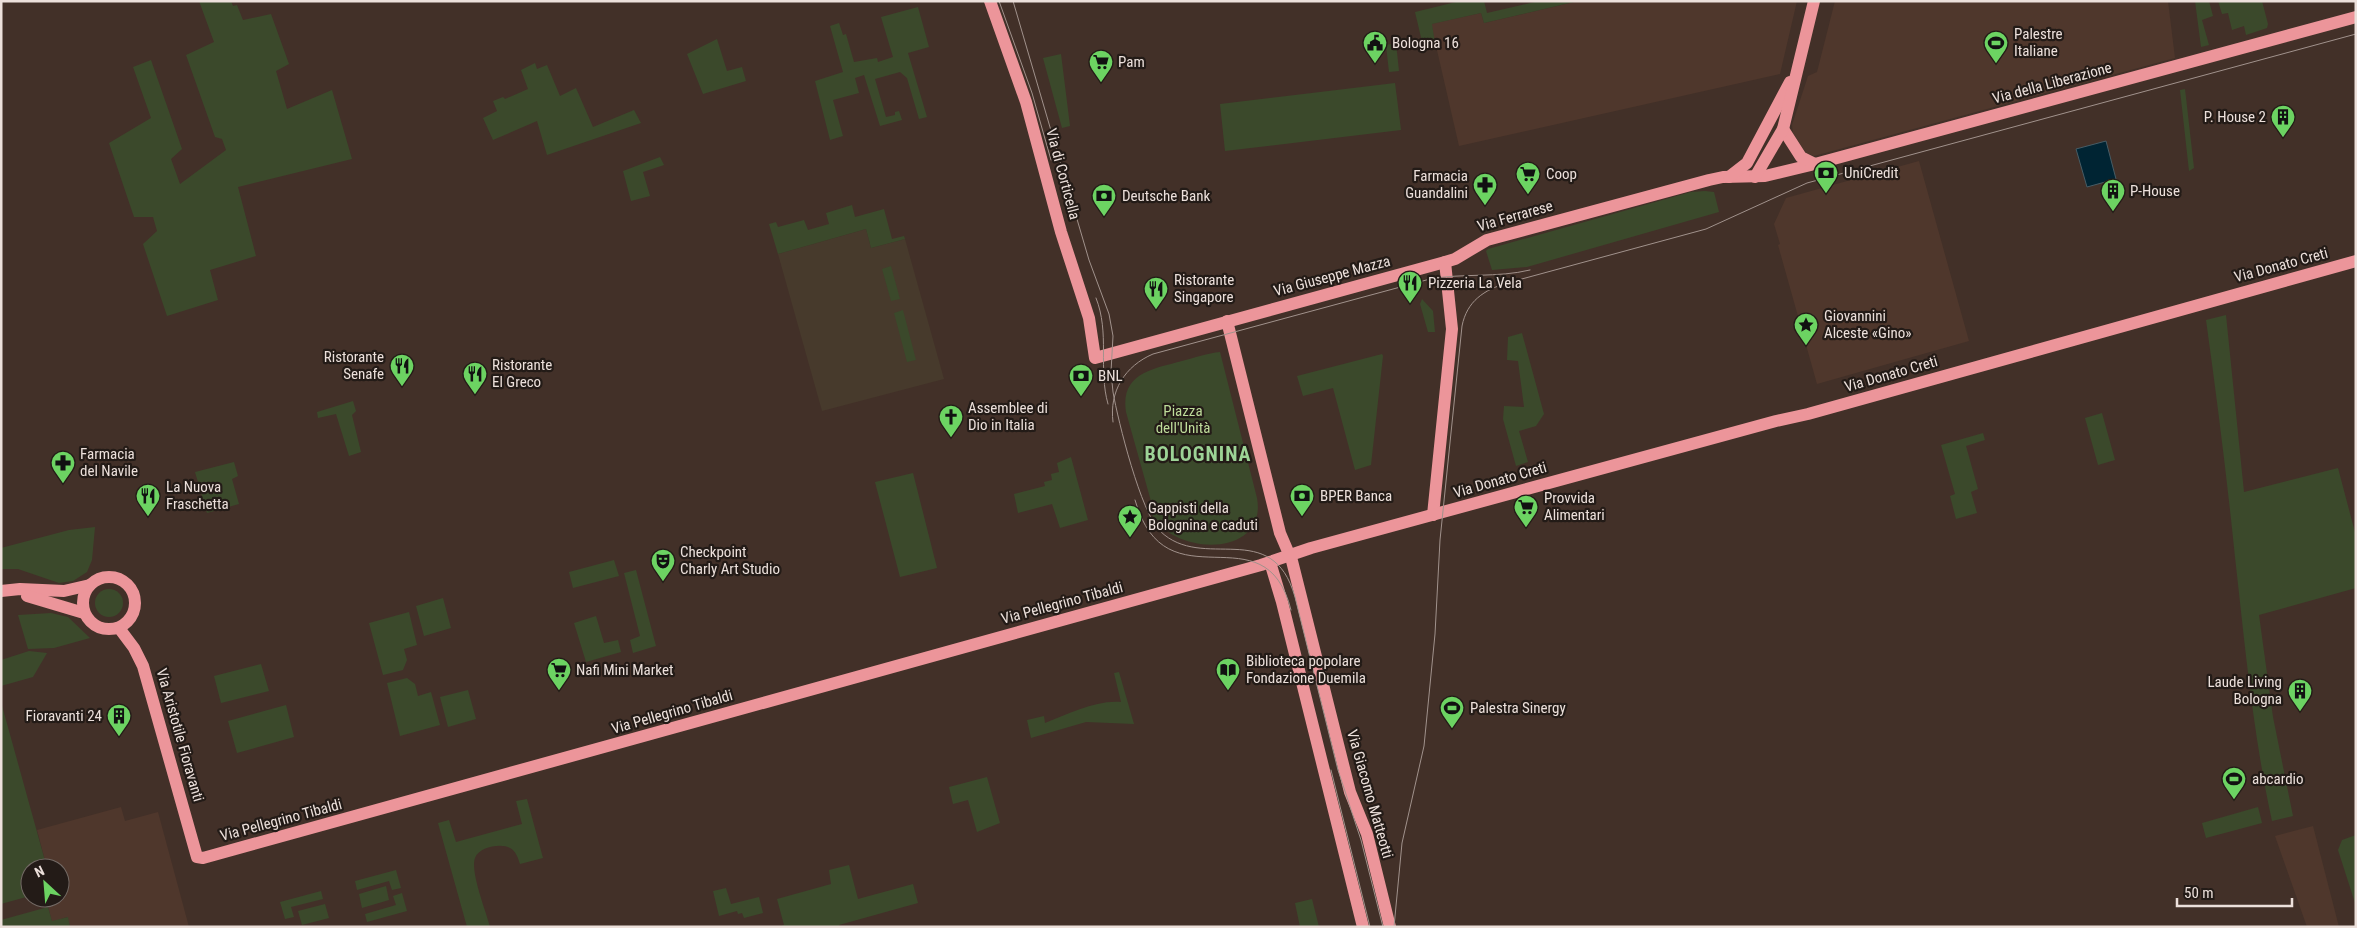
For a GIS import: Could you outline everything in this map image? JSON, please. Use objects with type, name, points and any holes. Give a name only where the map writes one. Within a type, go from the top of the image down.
[{"type":"main road","name":"Via di Corticella","points":[[990,1],[1024,95],[1066,248],[1089,318],[1095,358],[1227,321]]},
{"type":"main road","points":[[1755,177],[1783,129],[1814,1]]},
{"type":"main road","name":"Via della Liberazione","points":[[1755,177],[1815,164],[2356,17]]},
{"type":"main road","points":[[1729,177],[1747,163],[1801,61]]},
{"type":"main road","points":[[1783,129],[1799,155],[1815,164]]},
{"type":"main road","name":"Via Ferrarese","points":[[1445,262],[1455,259],[1486,240],[1708,180],[1729,177],[1755,177]]},
{"type":"main road","points":[[1272,561],[1433,515],[1452,329],[1445,262]]},
{"type":"main road","name":"Via Giuseppe Mazza","points":[[1227,321],[1445,262]]},
{"type":"main road","name":"Via Donato Creti","points":[[1433,515],[1776,421],[1808,414],[2356,262]]},
{"type":"main road","points":[[1227,321],[1280,533],[1290,555]]},
{"type":"main road","points":[[1280,533],[1280,548],[1272,561],[1363,927]]},
{"type":"main road","name":"Via Giacomo Matteotti","points":[[1290,555],[1350,792],[1367,834],[1390,927]]},
{"type":"main road","name":"Via Pellegrino Tibaldi","points":[[197,857],[208,857],[529,769],[875,670],[1272,561]]},
{"type":"main road","points":[[1,592],[20,588],[44,596],[84,613],[97,627],[110,630],[119,628],[128,622],[135,609],[136,602],[132,589],[123,580],[112,577],[101,578],[90,585],[44,596]]},
{"type":"main road","points":[[84,613],[83,598],[90,585]]},
{"type":"main road","name":"Via Aristotile Fioravanti","points":[[119,628],[134,648],[146,676],[197,857]]},
{"type":"shaded area","points":[[1578,1],[1797,1],[1780,74],[1459,146],[1431,24],[1481,13],[1484,23]]},
{"type":"shaded area","points":[[1835,1],[2168,1],[2175,58],[1814,156],[1806,153],[1793,133],[1792,125],[1808,76],[1817,72]]},
{"type":"shaded area","points":[[1919,161],[1969,341],[1817,384],[1778,245],[1780,244],[1774,224],[1786,198]]},
{"type":"shaded area","points":[[866,229],[871,248],[905,239],[944,379],[822,411],[778,254]]},
{"type":"shaded area","points":[[121,807],[125,821],[158,812],[189,927],[70,927],[67,917],[52,922],[48,908],[70,908],[70,858],[44,858],[37,830]]},
{"type":"shaded area","points":[[2313,826],[2339,927],[2307,927],[2275,836]]},
{"type":"green space","points":[[199,1],[231,1],[233,6],[237,5],[243,20],[271,14],[289,64],[276,71],[287,109],[332,90],[352,159],[238,187],[256,256],[210,270],[218,300],[167,316],[143,244],[157,231],[153,217],[134,217],[109,143],[151,118],[133,67],[151,60],[182,149],[171,159],[180,184],[226,150],[222,139],[215,137],[186,55],[214,42]]},
{"type":"green space","points":[[1460,1],[1484,1],[1487,13],[1539,1],[1578,1],[1484,23],[1481,13],[1432,24],[1435,43],[1423,46],[1415,12]]},
{"type":"green space","points":[[2195,1],[2209,1],[2213,16],[2202,20],[2209,45],[2201,47]]},
{"type":"green space","points":[[2218,1],[2262,1],[2268,24],[2267,28],[2246,35],[2244,26],[2232,30],[2228,13],[2222,14]]},
{"type":"green space","points":[[918,7],[929,47],[908,53],[927,117],[919,119],[907,78],[900,72],[875,79],[886,117],[895,115],[895,112],[899,111],[902,120],[880,126],[864,75],[855,78],[859,93],[833,100],[843,136],[830,140],[815,81],[843,72],[830,26],[839,23],[843,35],[846,34],[854,62],[877,58],[878,62],[893,57],[881,17]]},
{"type":"green space","points":[[717,39],[727,71],[742,67],[746,81],[703,94],[687,54]]},
{"type":"green space","points":[[1396,43],[1399,71],[1389,72],[1386,45]]},
{"type":"green space","points":[[1061,54],[1070,126],[1062,128],[1043,58]]},
{"type":"green space","points":[[535,63],[537,69],[547,65],[560,96],[576,88],[593,127],[634,110],[641,123],[547,155],[537,121],[493,140],[483,118],[497,111],[493,101],[503,97],[505,99],[528,89],[521,70]]},
{"type":"green space","points":[[1395,83],[1401,130],[1225,151],[1220,104]]},
{"type":"green space","points":[[2185,89],[2194,168],[2189,171],[2180,90]]},
{"type":"green space","points":[[660,157],[664,165],[643,172],[650,196],[631,201],[623,171]]},
{"type":"green space","points":[[1691,192],[1714,192],[1719,212],[1527,267],[1492,270],[1486,251],[1488,249]]},
{"type":"green space","points":[[852,205],[855,217],[884,209],[892,239],[904,236],[905,239],[871,248],[866,229],[778,254],[769,224],[776,222],[778,227],[804,220],[808,230],[829,224],[826,213]]},
{"type":"green space","points":[[891,266],[900,299],[891,301],[882,269]]},
{"type":"green space","points":[[1422,299],[1433,311],[1435,332],[1428,332],[1420,304]]},
{"type":"green space","points":[[903,310],[916,360],[907,362],[894,313]]},
{"type":"green space","points":[[2226,315],[2244,492],[2338,468],[2356,536],[2356,588],[2259,615],[2273,717],[2293,816],[2272,821],[2250,690],[2206,320]]},
{"type":"green space","points":[[1522,333],[1544,414],[1536,426],[1519,431],[1528,462],[1516,466],[1503,419],[1504,406],[1524,407],[1518,361],[1507,360],[1508,337]]},
{"type":"green space","name":"Piazza dell'Unità","points":[[1220,352],[1257,498],[1257,518],[1248,532],[1234,541],[1216,544],[1197,543],[1178,538],[1162,527],[1151,513],[1154,512],[1126,412],[1125,399],[1133,381],[1150,370],[1206,354]]},
{"type":"green space","points":[[1382,354],[1371,465],[1355,470],[1333,388],[1303,396],[1297,376]]},
{"type":"green space","points":[[353,401],[356,411],[352,415],[361,452],[349,456],[336,414],[318,418],[317,412]]},
{"type":"green space","points":[[2102,413],[2115,460],[2098,465],[2085,418]]},
{"type":"green space","points":[[1983,433],[1985,440],[1966,446],[1978,489],[1971,492],[1977,513],[1956,519],[1950,496],[1955,494],[1941,445]]},
{"type":"green space","points":[[1071,457],[1088,520],[1060,528],[1052,504],[1018,513],[1014,494],[1045,486],[1044,482],[1052,480],[1051,474],[1059,472],[1057,463]]},
{"type":"green space","points":[[234,462],[238,476],[232,479],[239,504],[207,513],[195,472]]},
{"type":"green space","points":[[913,473],[937,568],[900,577],[875,482]]},
{"type":"green space","points":[[95,527],[92,560],[87,572],[73,581],[59,583],[18,569],[1,569],[1,548],[69,530]]},
{"type":"green space","points":[[614,560],[619,576],[573,588],[569,572]]},
{"type":"green space","points":[[636,570],[656,646],[633,653],[630,640],[640,636],[624,573]]},
{"type":"green space","points":[[109,589],[119,593],[123,603],[119,613],[109,617],[99,613],[95,603],[99,593]]},
{"type":"green space","points":[[443,598],[451,628],[424,636],[416,606]]},
{"type":"green space","points":[[409,612],[417,645],[404,649],[407,660],[403,670],[383,675],[369,623]]},
{"type":"green space","points":[[51,613],[68,617],[90,638],[54,648],[28,649],[18,615]]},
{"type":"green space","points":[[596,616],[604,643],[618,640],[621,652],[586,662],[574,623]]},
{"type":"green space","points":[[29,651],[47,653],[33,677],[1,686],[1,660]]},
{"type":"green space","points":[[261,664],[269,691],[221,703],[214,676]]},
{"type":"green space","points":[[1119,672],[1134,724],[1086,722],[1031,738],[1027,720],[1044,716],[1045,723],[1092,705],[1121,702],[1114,673]]},
{"type":"green space","points":[[407,678],[415,684],[418,696],[431,692],[440,725],[400,736],[387,683]]},
{"type":"green space","points":[[468,690],[476,719],[448,727],[440,697]]},
{"type":"green space","points":[[1,702],[44,858],[20,858],[20,899],[1,904]]},
{"type":"green space","points":[[286,705],[294,737],[237,753],[228,721]]},
{"type":"green space","points":[[987,777],[1000,823],[977,832],[968,800],[953,804],[949,787]]},
{"type":"green space","points":[[527,799],[543,858],[520,864],[514,851],[501,846],[485,849],[477,854],[474,864],[475,872],[490,927],[467,927],[438,823],[449,820],[456,842],[522,824],[516,801]]},
{"type":"green space","points":[[2258,807],[2262,823],[2206,838],[2202,823]]},
{"type":"green space","points":[[2356,835],[2356,906],[2338,850],[2342,840]]},
{"type":"green space","points":[[849,865],[858,899],[913,884],[918,903],[839,925],[839,927],[778,927],[784,925],[777,899],[831,884],[829,870]]},
{"type":"green space","points":[[396,870],[401,888],[392,890],[389,881],[357,890],[355,881]]},
{"type":"green space","points":[[386,886],[389,900],[362,908],[359,894]]},
{"type":"green space","points":[[726,888],[731,904],[759,897],[763,913],[744,918],[742,913],[738,914],[737,911],[719,916],[713,891]]},
{"type":"green space","points":[[321,891],[323,899],[291,907],[294,917],[285,919],[280,902]]},
{"type":"green space","points":[[402,893],[407,911],[367,922],[365,914],[396,905],[393,896]]},
{"type":"green space","points":[[1312,899],[1319,927],[1300,927],[1295,903]]},
{"type":"green space","points":[[325,904],[329,918],[302,925],[298,911]]},
{"type":"green space","points":[[48,908],[52,921],[68,917],[70,927],[1,927],[1,920]]},
{"type":"water","points":[[2106,141],[2116,179],[2087,187],[2076,149]]},
{"type":"tram line","points":[[999,1],[1032,93],[1051,160]]},
{"type":"tram line","points":[[1013,1],[1089,260],[1109,314],[1113,336],[1111,372],[1113,392],[1131,466],[1145,506],[1160,531],[1177,543],[1196,548],[1235,549],[1254,552],[1270,558],[1284,573],[1295,597],[1338,770],[1361,840],[1383,927]]},
{"type":"tram line","points":[[1394,927],[1402,843],[1424,746],[1435,634],[1440,540],[1462,326],[1464,317],[1472,303],[1484,293],[1507,283],[1706,229],[1807,183],[2356,34]]},
{"type":"tram line","points":[[1113,422],[1114,400],[1121,381],[1134,365],[1153,354],[1430,279],[1505,274],[1530,270]]},
{"type":"tram line","points":[[1096,298],[1102,324],[1104,378],[1108,404]]},
{"type":"tram line","points":[[1135,500],[1150,532],[1169,549],[1191,556],[1238,558],[1260,564],[1278,580],[1291,610]]},
{"type":"tram line","points":[[1331,770],[1370,927]]},
{"type":"place","name":"Bologna 16","points":[[1375,64]]},
{"type":"place","name":"Palestre Italiane","points":[[1996,64]]},
{"type":"place","name":"Pam","points":[[1101,83]]},
{"type":"place","name":"P. House 2","points":[[2283,138]]},
{"type":"place","name":"UniCredit","points":[[1826,194]]},
{"type":"place","name":"Coop","points":[[1528,195]]},
{"type":"place","name":"Farmacia Guandalini","points":[[1485,206]]},
{"type":"place","name":"P-House","points":[[2113,212]]},
{"type":"place","name":"Deutsche Bank","points":[[1104,217]]},
{"type":"place","name":"Pizzeria La Vela","points":[[1410,304]]},
{"type":"place","name":"Ristorante Singapore","points":[[1156,310]]},
{"type":"place","name":"Giovannini Alceste «Gino»","points":[[1806,346]]},
{"type":"place","name":"Ristorante Senafe","points":[[402,387]]},
{"type":"place","name":"Ristorante El Greco","points":[[475,395]]},
{"type":"place","name":"BNL","points":[[1081,397]]},
{"type":"place","name":"Assemblee di Dio in Italia","points":[[951,438]]},
{"type":"place","name":"Farmacia del Navile","points":[[63,484]]},
{"type":"place","name":"La Nuova Fraschetta","points":[[148,517]]},
{"type":"place","name":"BPER Banca","points":[[1302,517]]},
{"type":"place","name":"Provvida Alimentari","points":[[1526,528]]},
{"type":"place","name":"Gappisti della Bolognina e caduti","points":[[1130,538]]},
{"type":"place","name":"Checkpoint Charly Art Studio","points":[[663,582]]},
{"type":"place","name":"Nafi Mini Market","points":[[559,691]]},
{"type":"place","name":"Biblioteca popolare Fondazione Duemila","points":[[1228,691]]},
{"type":"place","name":"Laude Living Bologna","points":[[2300,712]]},
{"type":"place","name":"Palestra Sinergy","points":[[1452,729]]},
{"type":"place","name":"Fioravanti 24","points":[[119,737]]},
{"type":"place","name":"abcardio","points":[[2234,800]]},
{"type":"district","name":"BOLOGNINA","points":[[1198,454]]}]
